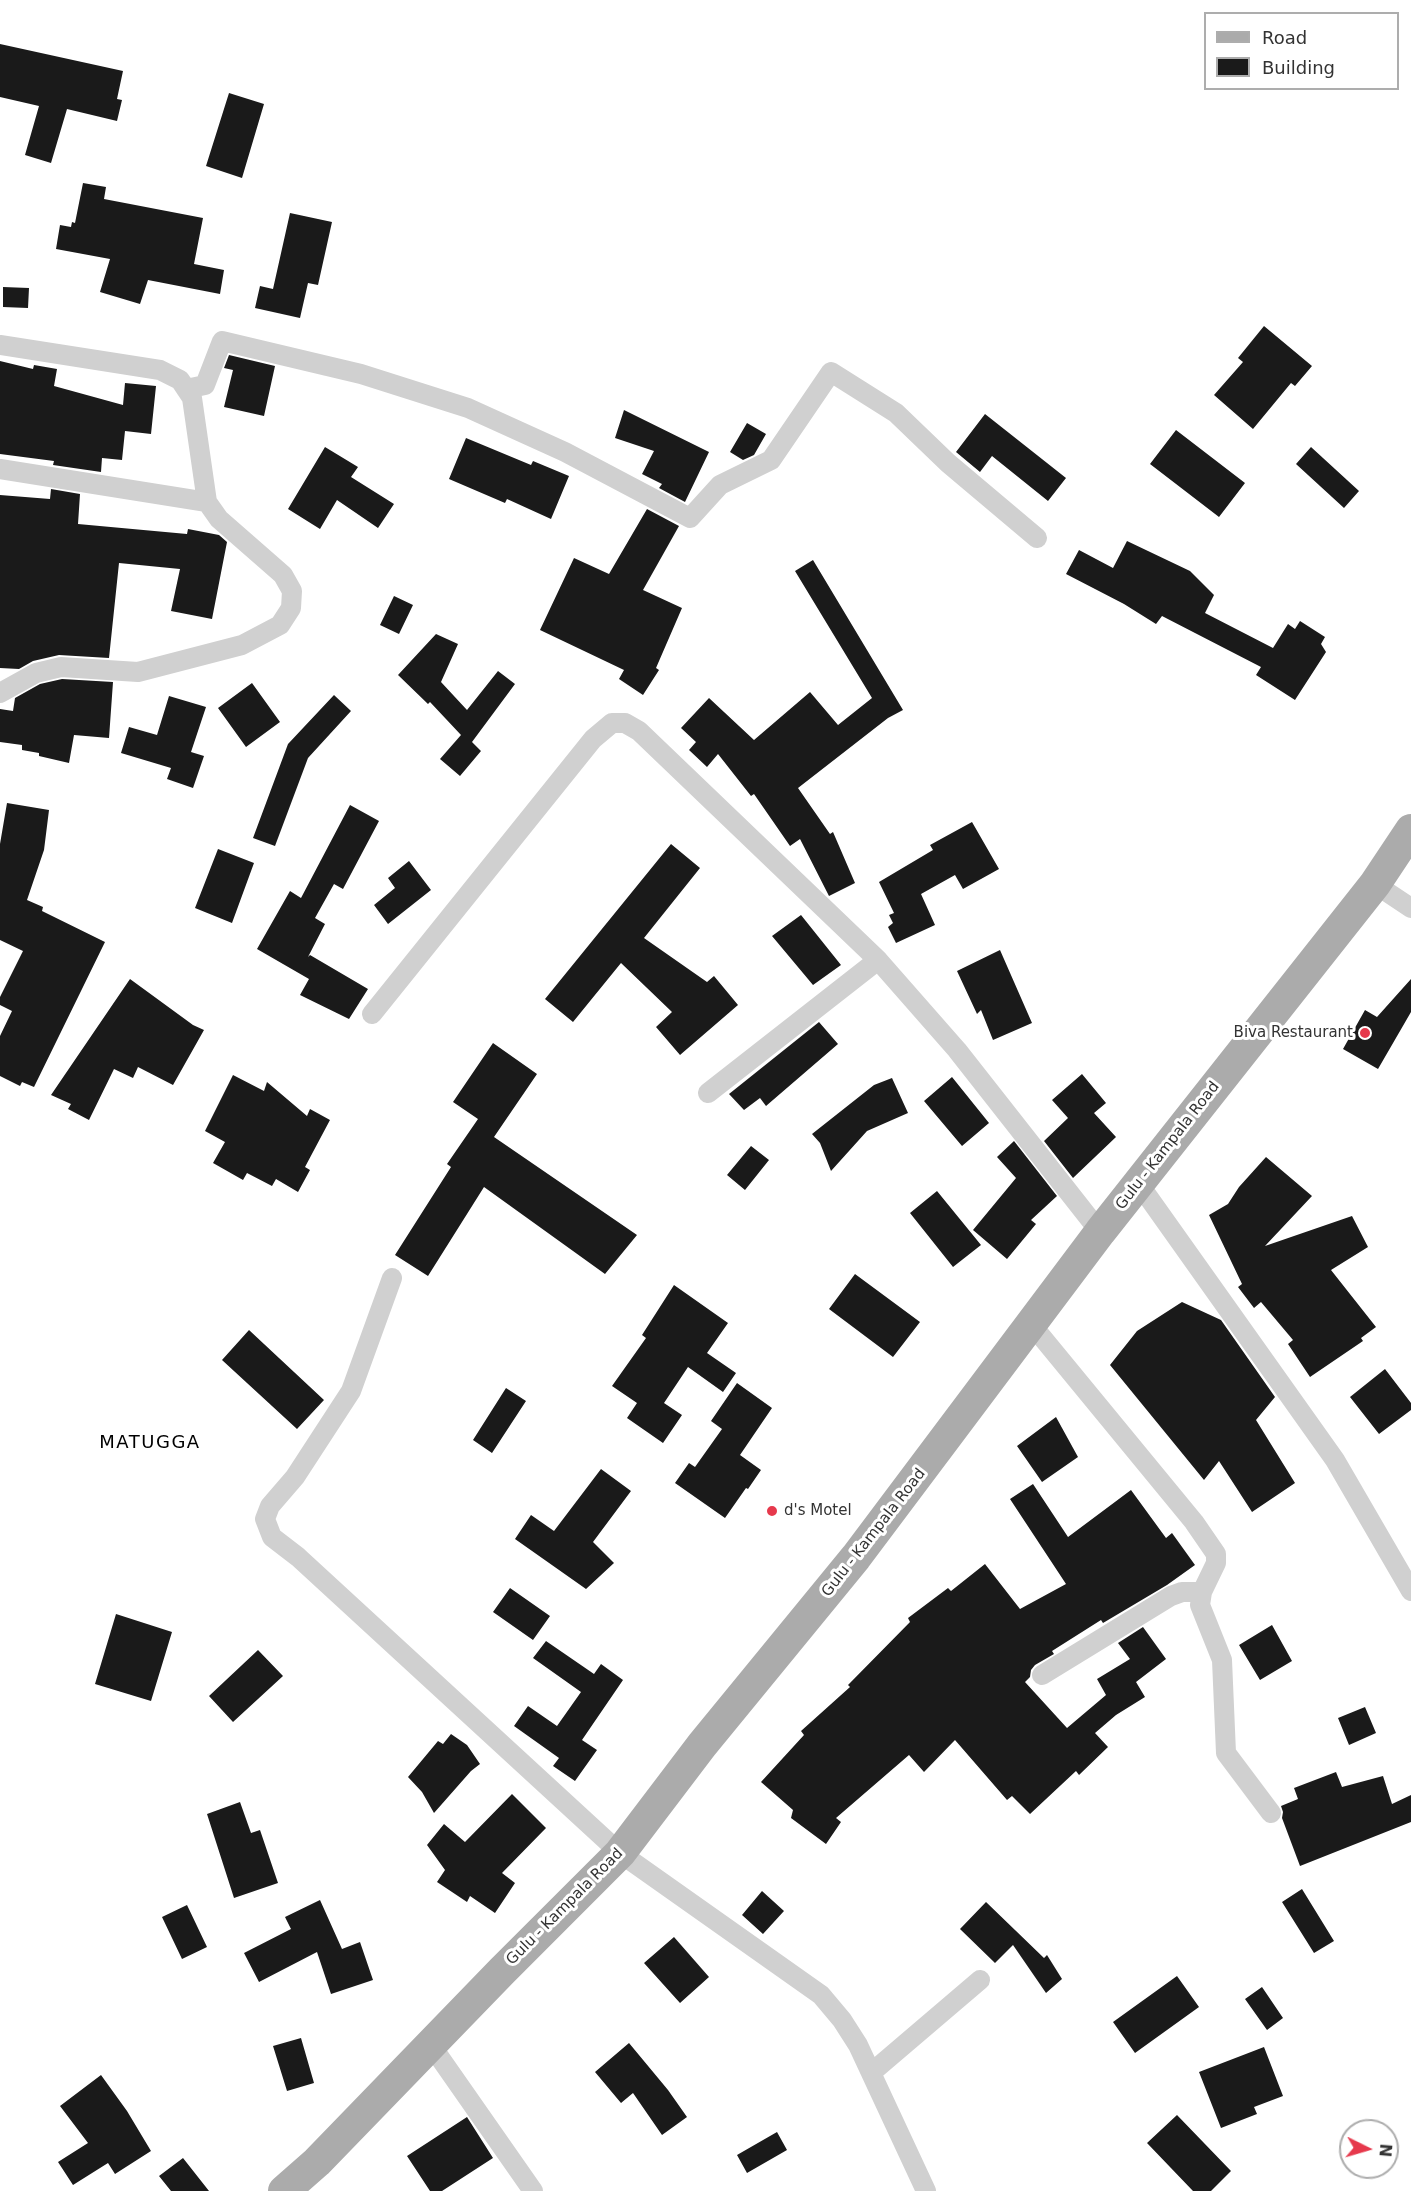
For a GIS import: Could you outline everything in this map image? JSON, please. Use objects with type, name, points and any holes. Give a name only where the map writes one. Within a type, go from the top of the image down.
[{"type":"main road","name":"Gulu - Kampala Road","points":[[284,2191],[317,2162],[621,1853],[702,1745],[856,1557],[1100,1232],[1375,884],[1411,830]]},
{"type":"street","points":[[186,389],[205,385],[222,341],[361,374],[468,408],[565,452],[690,518],[720,485],[771,460],[831,372],[896,414],[948,463],[1037,538]]},
{"type":"street","points":[[0,345],[160,370],[180,380],[192,398],[207,502],[219,519],[283,575],[292,591],[291,608],[280,625],[242,645],[138,672],[61,667],[36,673],[0,693]]},
{"type":"street","points":[[0,469],[207,502]]},
{"type":"street","points":[[372,1014],[593,739],[612,723],[625,723],[639,732],[878,960],[957,1050],[1100,1232]]},
{"type":"street","points":[[1375,884],[1411,908]]},
{"type":"street","points":[[708,1093],[878,960]]},
{"type":"street","points":[[1139,1184],[1335,1460],[1411,1591]]},
{"type":"street","points":[[392,1278],[351,1391],[295,1477],[270,1506],[266,1519],[272,1538],[298,1557],[621,1853],[821,1995],[842,2020],[858,2045],[926,2191]]},
{"type":"street","points":[[1032,1325],[1210,1543],[1216,1554],[1216,1563],[1202,1592],[1200,1605],[1222,1659],[1226,1753],[1271,1813]]},
{"type":"street","points":[[1042,1675],[1171,1596],[1182,1592],[1202,1592]]},
{"type":"street","points":[[871,2073],[980,1980]]},
{"type":"street","points":[[431,2044],[533,2191]]},
{"type":"building","points":[[0,44],[123,71],[117,99],[122,100],[117,121],[67,109],[51,163],[25,155],[39,106],[0,97]]},
{"type":"building","points":[[229,93],[264,104],[242,178],[206,166]]},
{"type":"building","points":[[83,183],[106,187],[104,199],[203,218],[194,264],[224,270],[220,294],[148,280],[140,304],[100,292],[110,259],[56,249],[60,225],[71,227],[72,222],[75,223]]},
{"type":"building","points":[[290,213],[332,222],[318,285],[308,283],[300,318],[255,308],[260,286],[273,289]]},
{"type":"building","points":[[3,287],[29,288],[28,308],[3,307]]},
{"type":"building","points":[[1264,326],[1312,366],[1295,386],[1291,383],[1253,429],[1214,395],[1243,362],[1238,358]]},
{"type":"building","points":[[229,355],[275,366],[264,416],[224,407],[233,370],[224,368]]},
{"type":"building","points":[[0,361],[33,369],[34,365],[57,369],[54,386],[123,405],[125,383],[156,386],[151,434],[125,431],[122,460],[102,458],[101,472],[53,465],[54,461],[0,454]]},
{"type":"building","points":[[624,410],[709,452],[685,502],[659,488],[662,484],[642,474],[654,451],[615,438]]},
{"type":"building","points":[[985,414],[1066,478],[1048,501],[992,456],[980,472],[956,452]]},
{"type":"building","points":[[747,423],[766,434],[754,455],[743,460],[730,452]]},
{"type":"building","points":[[1176,430],[1245,483],[1219,517],[1150,464]]},
{"type":"building","points":[[466,438],[531,465],[533,461],[569,476],[551,519],[507,499],[505,503],[449,479]]},
{"type":"building","points":[[325,447],[358,467],[351,477],[394,504],[378,528],[337,500],[320,529],[288,509]]},
{"type":"building","points":[[1311,447],[1359,491],[1344,508],[1296,464]]},
{"type":"building","points":[[51,489],[80,494],[78,524],[187,534],[188,529],[219,535],[227,542],[212,619],[171,611],[180,569],[119,563],[109,658],[59,655],[33,661],[19,669],[0,668],[0,495],[50,499]]},
{"type":"building","points":[[647,509],[679,526],[643,590],[682,608],[656,668],[659,670],[643,695],[619,679],[624,670],[540,630],[574,558],[609,574]]},
{"type":"building","points":[[1127,541],[1190,571],[1214,595],[1205,613],[1273,648],[1288,624],[1295,629],[1300,621],[1325,637],[1321,644],[1326,652],[1295,700],[1256,675],[1261,667],[1162,616],[1156,624],[1124,604],[1066,574],[1079,550],[1113,568]]},
{"type":"building","points":[[813,560],[903,710],[888,718],[798,788],[830,834],[833,832],[855,883],[829,896],[800,839],[790,846],[754,794],[751,796],[718,754],[707,767],[689,750],[696,742],[681,728],[709,698],[754,740],[810,692],[838,725],[872,698],[795,571]]},
{"type":"building","points":[[394,596],[413,605],[399,634],[380,625]]},
{"type":"building","points":[[436,634],[458,644],[441,682],[467,710],[498,671],[515,684],[472,742],[481,751],[460,776],[440,759],[461,735],[430,702],[428,704],[398,675]]},
{"type":"building","points":[[62,679],[113,682],[109,738],[74,735],[69,763],[22,750],[22,745],[0,742],[0,709],[13,711],[15,698],[40,684]]},
{"type":"building","points":[[252,683],[280,722],[246,747],[218,708]]},
{"type":"building","points":[[334,695],[351,711],[308,758],[275,846],[253,838],[288,744]]},
{"type":"building","points":[[169,696],[206,707],[191,752],[204,756],[193,788],[167,779],[171,768],[121,753],[129,727],[157,735]]},
{"type":"building","points":[[7,803],[49,810],[44,850],[27,900],[43,907],[42,911],[105,942],[34,1087],[22,1082],[20,1086],[0,1076],[0,1036],[12,1011],[0,1005],[0,997],[23,951],[0,940],[0,844]]},
{"type":"building","points":[[350,805],[379,821],[343,889],[334,884],[315,918],[325,924],[308,957],[310,955],[368,989],[349,1019],[300,995],[309,979],[257,949],[290,891],[301,898]]},
{"type":"building","points":[[972,822],[999,869],[963,889],[955,875],[921,894],[935,925],[896,943],[888,927],[893,923],[889,915],[894,913],[879,882],[933,850],[930,845]]},
{"type":"building","points":[[671,844],[700,868],[644,938],[707,982],[714,976],[738,1005],[680,1055],[656,1027],[672,1012],[621,963],[573,1022],[545,999]]},
{"type":"building","points":[[218,849],[254,863],[232,923],[195,908]]},
{"type":"building","points":[[409,861],[431,890],[388,924],[374,905],[395,888],[388,878]]},
{"type":"building","points":[[801,915],[841,965],[813,985],[772,936]]},
{"type":"building","points":[[1000,950],[1032,1023],[993,1040],[981,1010],[977,1014],[957,971]]},
{"type":"building","points":[[130,979],[193,1025],[204,1030],[173,1085],[138,1067],[133,1078],[114,1069],[89,1120],[68,1109],[71,1104],[51,1095]]},
{"type":"building","points":[[1411,979],[1411,1012],[1378,1069],[1343,1049],[1365,1010],[1377,1017]]},
{"type":"building","points":[[819,1022],[838,1044],[766,1106],[760,1098],[744,1110],[729,1094]]},
{"type":"building","points":[[493,1043],[537,1074],[494,1137],[637,1235],[605,1274],[484,1187],[428,1276],[395,1255],[451,1167],[447,1164],[478,1119],[453,1102]]},
{"type":"building","points":[[1082,1074],[1106,1103],[1094,1113],[1116,1137],[1073,1178],[1044,1141],[1068,1118],[1052,1100]]},
{"type":"building","points":[[233,1075],[264,1091],[267,1082],[307,1116],[310,1109],[330,1120],[305,1167],[310,1170],[298,1192],[276,1179],[272,1186],[247,1173],[243,1180],[213,1163],[225,1142],[205,1131]]},
{"type":"building","points":[[952,1077],[989,1123],[962,1146],[924,1101]]},
{"type":"building","points":[[892,1078],[908,1113],[867,1131],[831,1171],[820,1143],[812,1134],[874,1085]]},
{"type":"building","points":[[1014,1141],[1057,1196],[1031,1220],[1036,1224],[1007,1259],[973,1230],[1016,1178],[997,1157]]},
{"type":"building","points":[[751,1146],[769,1160],[745,1190],[727,1175]]},
{"type":"building","points":[[1266,1157],[1312,1196],[1265,1246],[1352,1216],[1368,1247],[1331,1270],[1376,1327],[1361,1338],[1363,1341],[1310,1377],[1288,1344],[1293,1340],[1261,1302],[1254,1308],[1238,1287],[1242,1284],[1209,1215],[1228,1204],[1239,1187]]},
{"type":"building","points":[[937,1191],[981,1245],[953,1267],[910,1213]]},
{"type":"building","points":[[855,1274],[920,1322],[893,1357],[829,1309]]},
{"type":"building","points":[[674,1285],[728,1323],[707,1353],[736,1373],[723,1392],[688,1367],[664,1403],[682,1415],[663,1443],[627,1418],[637,1403],[612,1386],[646,1338],[642,1335]]},
{"type":"building","points":[[1182,1302],[1221,1320],[1275,1397],[1256,1420],[1295,1483],[1252,1512],[1219,1461],[1204,1480],[1110,1365],[1137,1331]]},
{"type":"building","points":[[249,1330],[324,1400],[297,1429],[222,1360]]},
{"type":"building","points":[[1385,1369],[1411,1403],[1411,1410],[1379,1434],[1350,1397]]},
{"type":"building","points":[[737,1383],[772,1408],[740,1455],[761,1470],[725,1518],[675,1483],[689,1463],[695,1467],[722,1429],[711,1421]]},
{"type":"building","points":[[506,1388],[526,1401],[492,1453],[473,1440]]},
{"type":"building","points":[[1056,1417],[1078,1457],[1042,1482],[1017,1446]]},
{"type":"building","points":[[601,1469],[631,1491],[593,1542],[614,1563],[586,1589],[515,1539],[531,1515],[554,1531]]},
{"type":"building","points":[[1033,1484],[1068,1537],[1131,1490],[1166,1538],[1172,1533],[1195,1565],[1167,1585],[1103,1623],[1101,1620],[1052,1651],[1054,1654],[1035,1665],[1025,1682],[1067,1728],[1106,1695],[1097,1679],[1130,1659],[1118,1643],[1143,1627],[1166,1659],[1136,1682],[1145,1697],[1116,1715],[1095,1733],[1108,1747],[1079,1775],[1076,1771],[1030,1814],[1012,1796],[1007,1800],[955,1740],[924,1772],[909,1755],[836,1818],[841,1822],[826,1844],[791,1818],[793,1810],[761,1782],[804,1735],[801,1731],[850,1687],[848,1685],[910,1622],[908,1618],[948,1588],[951,1591],[985,1564],[1020,1609],[1066,1584],[1010,1499]]},
{"type":"building","points":[[510,1588],[550,1616],[533,1640],[493,1612]]},
{"type":"building","points":[[116,1614],[172,1632],[151,1701],[95,1684]]},
{"type":"building","points":[[1272,1625],[1292,1661],[1260,1680],[1239,1645]]},
{"type":"building","points":[[546,1641],[594,1674],[601,1664],[623,1680],[582,1740],[597,1750],[575,1781],[553,1766],[559,1758],[514,1726],[528,1706],[557,1726],[581,1692],[533,1658]]},
{"type":"building","points":[[258,1650],[283,1676],[233,1722],[209,1696]]},
{"type":"building","points":[[1365,1707],[1376,1733],[1349,1745],[1338,1718]]},
{"type":"building","points":[[451,1734],[467,1745],[480,1764],[434,1813],[422,1792],[408,1777],[438,1741],[443,1744]]},
{"type":"building","points":[[1336,1772],[1342,1787],[1383,1776],[1392,1804],[1411,1795],[1411,1822],[1300,1866],[1282,1818],[1281,1806],[1298,1799],[1294,1788]]},
{"type":"building","points":[[512,1794],[546,1828],[502,1873],[515,1883],[495,1913],[470,1896],[467,1902],[437,1882],[445,1870],[427,1845],[444,1824],[465,1842]]},
{"type":"building","points":[[240,1802],[251,1833],[260,1830],[278,1883],[234,1898],[207,1814]]},
{"type":"building","points":[[1302,1889],[1334,1941],[1314,1953],[1282,1902]]},
{"type":"building","points":[[762,1891],[784,1911],[763,1934],[742,1915]]},
{"type":"building","points":[[320,1900],[342,1949],[360,1942],[373,1980],[331,1994],[317,1952],[259,1982],[244,1953],[291,1929],[285,1917]]},
{"type":"building","points":[[986,1902],[1044,1958],[1047,1955],[1062,1979],[1046,1993],[1013,1945],[995,1963],[960,1929]]},
{"type":"building","points":[[187,1905],[207,1947],[182,1959],[162,1917]]},
{"type":"building","points":[[674,1937],[709,1977],[680,2003],[644,1963]]},
{"type":"building","points":[[1177,1976],[1199,2007],[1135,2053],[1113,2022]]},
{"type":"building","points":[[1262,1987],[1283,2018],[1267,2030],[1245,1999]]},
{"type":"building","points":[[301,2038],[314,2083],[287,2091],[273,2046]]},
{"type":"building","points":[[629,2043],[687,2117],[662,2135],[633,2093],[621,2103],[595,2072]]},
{"type":"building","points":[[1264,2047],[1283,2096],[1254,2107],[1257,2114],[1221,2128],[1199,2072]]},
{"type":"building","points":[[101,2075],[127,2111],[151,2151],[115,2174],[108,2163],[73,2185],[58,2162],[88,2143],[60,2106]]},
{"type":"building","points":[[1177,2115],[1231,2171],[1211,2191],[1193,2191],[1147,2143]]},
{"type":"building","points":[[467,2117],[493,2158],[442,2191],[430,2191],[407,2156]]},
{"type":"building","points":[[777,2132],[787,2150],[747,2173],[737,2155]]},
{"type":"building","points":[[183,2158],[209,2191],[171,2191],[159,2176]]},
{"type":"place","name":"Biva Restaurant","points":[[1365,1033]]},
{"type":"place","name":"d's Motel","points":[[772,1511]]},
{"type":"district","name":"MATUGGA","points":[[150,1443]]}]
